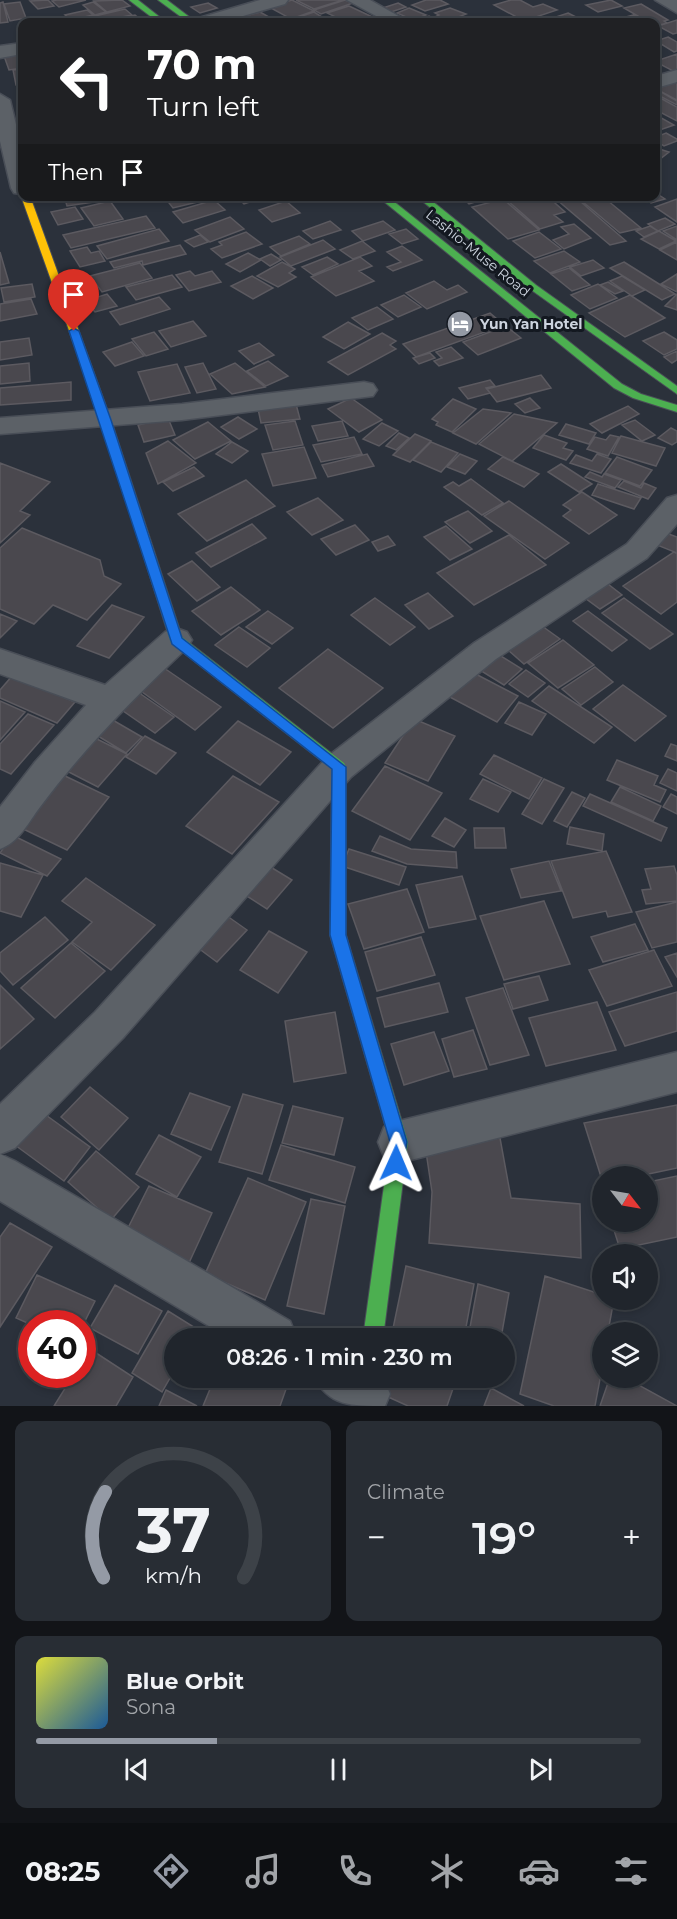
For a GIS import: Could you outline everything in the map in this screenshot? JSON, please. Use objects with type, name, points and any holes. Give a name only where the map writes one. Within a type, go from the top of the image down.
[{"type":"main road","points":[[133,0],[157,18]]},
{"type":"main road","points":[[162,0],[187,18]]},
{"type":"main road","points":[[28,201],[106,420],[176,640],[339,767],[338,935],[399,1142],[375,1328]]},
{"type":"main road","name":"Lashio-Muse Road","points":[[387,201],[618,386],[637,396],[677,408]]},
{"type":"main road","name":"Lashio-Muse Road","points":[[426,201],[533,287],[677,391]]},
{"type":"street","points":[[218,18],[279,0]]},
{"type":"street","points":[[356,0],[392,18]]},
{"type":"street","points":[[664,0],[677,8]]},
{"type":"street","points":[[0,52],[18,50]]},
{"type":"street","points":[[660,81],[677,76]]},
{"type":"street","points":[[0,100],[18,172]]},
{"type":"street","points":[[0,426],[222,410],[363,390]]},
{"type":"street","points":[[0,1133],[109,1025],[339,767],[485,651],[637,551],[677,505]]},
{"type":"street","points":[[0,834],[47,772],[110,700],[176,640]]},
{"type":"street","points":[[0,662],[110,700]]},
{"type":"street","points":[[399,1142],[677,1072]]},
{"type":"street","points":[[0,1176],[256,1328]]},
{"type":"building","points":[[48,0],[54,6],[38,9],[30,1]]},
{"type":"building","points":[[86,0],[59,7],[52,1]]},
{"type":"building","points":[[122,0],[130,6],[107,12],[94,1]]},
{"type":"building","points":[[292,0],[314,11],[289,18],[269,7]]},
{"type":"building","points":[[296,0],[343,0],[314,9]]},
{"type":"building","points":[[345,0],[353,3],[321,14],[314,10]]},
{"type":"building","points":[[426,0],[440,0],[448,4],[425,11],[412,5]]},
{"type":"building","points":[[520,0],[533,7],[543,4],[557,10],[533,18],[518,18],[494,5]]},
{"type":"building","points":[[611,0],[622,6],[598,12],[586,5]]},
{"type":"building","points":[[3,2],[8,22],[0,23],[0,3]]},
{"type":"building","points":[[20,2],[26,18],[10,21],[4,4]]},
{"type":"building","points":[[93,2],[106,12],[95,15],[83,5]]},
{"type":"building","points":[[208,3],[217,8],[200,13],[191,7]]},
{"type":"building","points":[[398,3],[406,7],[391,12],[383,8]]},
{"type":"building","points":[[641,4],[668,20],[664,21],[667,23],[660,25],[660,18],[641,18],[624,8]]},
{"type":"building","points":[[349,6],[375,18],[338,18],[327,13]]},
{"type":"building","points":[[409,8],[426,15],[408,18],[397,13]]},
{"type":"building","points":[[450,8],[466,14],[456,18],[433,18],[439,15],[435,13]]},
{"type":"building","points":[[125,9],[132,15],[116,18],[95,16]]},
{"type":"building","points":[[87,10],[93,15],[69,18],[65,15]]},
{"type":"building","points":[[260,12],[269,17],[248,18],[245,16]]},
{"type":"building","points":[[314,12],[322,17],[319,18],[296,18]]},
{"type":"building","points":[[568,13],[578,18],[553,18]]},
{"type":"building","points":[[93,15],[96,18],[79,18]]},
{"type":"building","points":[[135,15],[139,18],[121,18]]},
{"type":"building","points":[[633,15],[639,18],[622,18]]},
{"type":"building","points":[[677,20],[677,33],[673,34],[660,25]]},
{"type":"building","points":[[668,37],[677,42],[677,51],[674,52],[660,43],[660,40]]},
{"type":"building","points":[[18,51],[18,69],[9,70],[3,53]]},
{"type":"building","points":[[677,54],[677,73],[660,64],[660,60]]},
{"type":"building","points":[[18,69],[18,85],[16,85],[13,70]]},
{"type":"building","points":[[677,81],[677,100],[660,91],[660,87]]},
{"type":"building","points":[[660,91],[677,101],[677,105],[660,96]]},
{"type":"building","points":[[660,100],[677,107],[677,121],[660,112]]},
{"type":"building","points":[[660,117],[674,125],[660,130]]},
{"type":"building","points":[[666,133],[677,141],[664,146],[660,144],[660,135]]},
{"type":"building","points":[[660,149],[669,152],[660,159]]},
{"type":"building","points":[[677,199],[677,222],[655,207]]},
{"type":"building","points":[[66,201],[101,201],[67,206]]},
{"type":"building","points":[[110,201],[123,219],[94,226],[81,208]]},
{"type":"building","points":[[167,201],[202,201],[173,208]]},
{"type":"building","points":[[211,201],[215,201],[225,210],[183,223],[173,212]]},
{"type":"building","points":[[286,201],[300,213],[272,222],[259,210]]},
{"type":"building","points":[[505,201],[539,230],[508,239],[472,207]]},
{"type":"building","points":[[508,201],[553,201],[565,212],[554,215],[563,222],[540,229]]},
{"type":"building","points":[[558,201],[580,201],[626,241],[610,245]]},
{"type":"building","points":[[582,201],[608,201],[641,228],[620,233]]},
{"type":"building","points":[[75,207],[83,219],[58,225],[51,212]]},
{"type":"building","points":[[146,216],[155,228],[71,248],[63,235]]},
{"type":"building","points":[[230,217],[244,229],[210,242],[195,230]]},
{"type":"building","points":[[665,218],[675,224],[658,231],[648,224]]},
{"type":"building","points":[[330,221],[341,230],[313,239],[303,231]]},
{"type":"building","points":[[383,221],[395,230],[363,241],[352,231]]},
{"type":"building","points":[[574,224],[591,238],[564,249],[553,240],[569,234],[561,227]]},
{"type":"building","points":[[650,226],[658,231],[644,237],[636,231]]},
{"type":"building","points":[[677,226],[677,240],[663,231]]},
{"type":"building","points":[[159,229],[169,241],[107,259],[97,246]]},
{"type":"building","points":[[406,229],[418,239],[402,244],[389,234]]},
{"type":"building","points":[[659,231],[676,241],[659,249],[641,239]]},
{"type":"building","points":[[246,232],[262,244],[222,258],[211,249],[222,245],[219,242]]},
{"type":"building","points":[[539,232],[561,249],[535,258],[513,241]]},
{"type":"building","points":[[200,235],[208,242],[194,247],[185,241]]},
{"type":"building","points":[[299,236],[310,244],[281,256],[270,247]]},
{"type":"building","points":[[323,240],[335,249],[291,266],[280,257]]},
{"type":"building","points":[[362,241],[375,251],[353,259],[340,250]]},
{"type":"building","points":[[677,242],[677,260],[660,250]]},
{"type":"building","points":[[180,245],[186,254],[143,265],[142,261],[114,268],[110,262]]},
{"type":"building","points":[[402,246],[422,260],[393,271],[387,267],[401,262],[387,252]]},
{"type":"building","points":[[87,247],[91,253],[99,251],[105,261],[80,267],[70,251]]},
{"type":"building","points":[[564,251],[580,262],[550,273],[534,261]]},
{"type":"building","points":[[0,252],[9,283],[0,285]]},
{"type":"building","points":[[248,253],[261,260],[240,272],[226,264]]},
{"type":"building","points":[[271,254],[281,260],[270,266],[260,259]]},
{"type":"building","points":[[327,257],[338,264],[313,275],[302,267]]},
{"type":"building","points":[[360,257],[372,266],[359,271],[374,281],[336,296],[311,277]]},
{"type":"building","points":[[593,260],[604,268],[581,276],[570,267]]},
{"type":"building","points":[[282,262],[295,269],[289,273],[296,277],[278,287],[257,276]]},
{"type":"building","points":[[624,262],[675,294],[662,300],[610,268]]},
{"type":"building","points":[[140,263],[152,278],[102,292],[90,276]]},
{"type":"building","points":[[569,268],[590,285],[572,291],[551,274]]},
{"type":"building","points":[[190,271],[195,276],[212,271],[221,282],[189,291],[176,275]]},
{"type":"building","points":[[677,274],[677,292],[661,284]]},
{"type":"building","points":[[172,275],[182,287],[136,300],[126,287]]},
{"type":"building","points":[[252,276],[273,288],[253,299],[231,286]]},
{"type":"building","points":[[622,276],[645,290],[632,296],[610,281]]},
{"type":"building","points":[[434,281],[447,290],[458,285],[467,292],[427,309],[406,293]]},
{"type":"building","points":[[608,282],[623,291],[615,294],[600,285]]},
{"type":"building","points":[[32,284],[35,297],[4,302],[1,288]]},
{"type":"building","points":[[598,284],[617,298],[590,309],[571,295]]},
{"type":"building","points":[[107,294],[117,306],[95,312],[85,301]]},
{"type":"building","points":[[677,294],[677,310],[665,306]]},
{"type":"building","points":[[404,295],[421,307],[398,317],[381,305]]},
{"type":"building","points":[[630,295],[665,318],[625,337],[589,313]]},
{"type":"building","points":[[159,297],[170,309],[120,325],[110,312]]},
{"type":"building","points":[[31,299],[37,314],[0,321],[0,304]]},
{"type":"building","points":[[377,307],[393,319],[368,330],[352,318]]},
{"type":"building","points":[[490,313],[504,325],[416,357],[403,344]]},
{"type":"building","points":[[193,321],[206,336],[171,347],[159,331]]},
{"type":"building","points":[[348,322],[370,334],[344,349],[323,337]]},
{"type":"building","points":[[506,326],[521,338],[478,355],[463,342]]},
{"type":"building","points":[[154,332],[168,349],[146,356],[132,339]]},
{"type":"building","points":[[664,332],[677,340],[677,349],[664,355],[643,341]]},
{"type":"building","points":[[382,333],[396,341],[390,345],[396,349],[348,375],[328,362]]},
{"type":"building","points":[[29,338],[32,355],[0,360],[0,342]]},
{"type":"building","points":[[132,342],[144,356],[115,366],[103,352]]},
{"type":"building","points":[[259,343],[274,355],[254,364],[239,351]]},
{"type":"building","points":[[451,347],[463,358],[439,366],[434,361],[442,358],[436,352]]},
{"type":"building","points":[[677,351],[677,360],[672,363],[664,357]]},
{"type":"building","points":[[430,353],[435,358],[419,364],[413,358]]},
{"type":"building","points":[[268,361],[288,376],[266,386],[247,371]]},
{"type":"building","points":[[29,363],[30,381],[0,384],[0,366]]},
{"type":"building","points":[[203,363],[216,389],[197,393],[185,367]]},
{"type":"building","points":[[235,363],[265,387],[232,394],[210,374]]},
{"type":"building","points":[[177,364],[190,393],[150,401],[138,372]]},
{"type":"building","points":[[541,375],[551,388],[497,402],[487,389]]},
{"type":"building","points":[[490,380],[495,386],[486,388],[490,393],[468,399],[459,388]]},
{"type":"building","points":[[71,382],[71,400],[0,405],[0,388]]},
{"type":"building","points":[[351,398],[382,420],[359,432],[328,409]]},
{"type":"building","points":[[530,398],[540,408],[525,413],[515,404]]},
{"type":"building","points":[[453,399],[476,409],[452,432],[436,425],[438,422],[432,419]]},
{"type":"building","points":[[296,404],[300,419],[261,423],[258,409]]},
{"type":"building","points":[[628,406],[639,414],[602,433],[590,424]]},
{"type":"building","points":[[483,409],[511,413],[476,444],[453,433]]},
{"type":"building","points":[[514,414],[557,423],[512,461],[479,444]]},
{"type":"building","points":[[238,417],[257,429],[239,439],[221,427]]},
{"type":"building","points":[[168,418],[175,435],[144,442],[138,425]]},
{"type":"building","points":[[635,420],[655,435],[642,441],[622,425]]},
{"type":"building","points":[[295,421],[303,445],[273,450],[265,425]]},
{"type":"building","points":[[342,421],[348,436],[318,441],[312,426]]},
{"type":"building","points":[[208,422],[231,441],[195,459],[173,440]]},
{"type":"building","points":[[382,423],[398,431],[379,446],[363,439]]},
{"type":"building","points":[[566,424],[596,433],[589,444],[559,435]]},
{"type":"building","points":[[671,428],[677,431],[677,442],[672,445],[658,438]]},
{"type":"building","points":[[399,433],[409,438],[396,450],[386,446]]},
{"type":"building","points":[[415,434],[431,441],[410,462],[393,455]]},
{"type":"building","points":[[544,435],[567,443],[563,448],[573,451],[566,460],[533,448]]},
{"type":"building","points":[[610,435],[619,437],[608,456],[587,449],[595,437],[606,440]]},
{"type":"building","points":[[621,436],[665,448],[656,466],[612,453]]},
{"type":"building","points":[[354,437],[362,454],[321,462],[313,445]]},
{"type":"building","points":[[168,441],[196,463],[158,484],[146,453]]},
{"type":"building","points":[[232,442],[248,451],[232,463],[216,454]]},
{"type":"building","points":[[431,442],[458,453],[441,472],[413,460]]},
{"type":"building","points":[[304,447],[316,478],[273,486],[262,454]]},
{"type":"building","points":[[367,454],[374,466],[328,477],[322,465]]},
{"type":"building","points":[[460,454],[477,461],[465,474],[447,467]]},
{"type":"building","points":[[597,454],[611,459],[601,473],[570,463],[576,455],[592,461]]},
{"type":"building","points":[[503,457],[539,474],[524,487],[488,469]]},
{"type":"building","points":[[617,457],[652,470],[640,486],[605,473]]},
{"type":"building","points":[[0,463],[50,482],[20,511],[30,515],[0,543]]},
{"type":"building","points":[[561,464],[592,484],[579,492],[548,472]]},
{"type":"building","points":[[194,467],[204,476],[173,491],[163,482]]},
{"type":"building","points":[[590,472],[602,477],[604,474],[621,480],[615,488],[585,477]]},
{"type":"building","points":[[471,479],[503,503],[482,515],[444,487],[453,482],[459,486]]},
{"type":"building","points":[[246,480],[275,506],[207,541],[178,514]]},
{"type":"building","points":[[624,481],[641,488],[644,483],[656,488],[648,499],[618,487]]},
{"type":"building","points":[[598,484],[641,498],[634,509],[592,495]]},
{"type":"building","points":[[582,492],[617,515],[589,534],[563,516],[571,510],[563,505]]},
{"type":"building","points":[[318,498],[343,520],[312,535],[287,512]]},
{"type":"building","points":[[509,501],[569,543],[545,559],[484,516]]},
{"type":"building","points":[[468,511],[492,531],[470,543],[445,522]]},
{"type":"building","points":[[252,524],[266,538],[211,567],[196,553]]},
{"type":"building","points":[[355,525],[369,540],[336,555],[321,539]]},
{"type":"building","points":[[446,526],[472,549],[450,560],[424,537]]},
{"type":"building","points":[[22,528],[100,560],[104,576],[121,584],[87,620],[53,605],[34,624],[0,609],[0,548]]},
{"type":"building","points":[[666,533],[677,537],[677,553],[657,545]]},
{"type":"building","points":[[509,535],[546,565],[474,605],[437,573]]},
{"type":"building","points":[[388,536],[395,545],[378,551],[372,542]]},
{"type":"building","points":[[674,552],[677,554],[677,602],[661,614],[623,586]]},
{"type":"building","points":[[192,561],[220,587],[197,601],[168,574]]},
{"type":"building","points":[[608,584],[622,595],[600,609],[585,598]]},
{"type":"building","points":[[231,587],[260,610],[221,635],[192,611]]},
{"type":"building","points":[[428,593],[453,616],[429,629],[405,605]]},
{"type":"building","points":[[375,598],[415,627],[390,645],[351,615]]},
{"type":"building","points":[[624,598],[673,634],[650,649],[602,613]]},
{"type":"building","points":[[112,605],[144,617],[109,658],[77,646]]},
{"type":"building","points":[[268,611],[293,628],[272,644],[246,627]]},
{"type":"building","points":[[588,611],[627,640],[612,651],[573,621]]},
{"type":"building","points":[[0,614],[17,621],[0,638]]},
{"type":"building","points":[[542,626],[560,639],[524,664],[507,649]]},
{"type":"building","points":[[239,627],[270,648],[247,667],[215,645]]},
{"type":"building","points":[[563,640],[594,665],[558,688],[528,663]]},
{"type":"building","points":[[328,649],[383,688],[333,728],[279,688]]},
{"type":"building","points":[[496,653],[522,669],[504,685],[478,669]]},
{"type":"building","points":[[595,667],[613,682],[581,705],[562,689]]},
{"type":"building","points":[[164,668],[221,707],[195,730],[138,689]]},
{"type":"building","points":[[468,670],[518,696],[497,722],[446,695]]},
{"type":"building","points":[[526,670],[545,683],[528,697],[509,684]]},
{"type":"building","points":[[13,675],[75,702],[57,723],[0,698],[0,690]]},
{"type":"building","points":[[623,685],[666,716],[635,741],[593,709]]},
{"type":"building","points":[[549,686],[612,727],[594,743],[532,701]]},
{"type":"building","points":[[132,688],[174,717],[155,733],[113,704]]},
{"type":"building","points":[[0,701],[25,712],[0,740]]},
{"type":"building","points":[[519,702],[546,714],[532,735],[505,723]]},
{"type":"building","points":[[28,714],[54,725],[11,774],[0,769],[0,744]]},
{"type":"building","points":[[104,715],[142,737],[126,753],[88,730]]},
{"type":"building","points":[[414,719],[455,736],[428,781],[385,763]]},
{"type":"building","points":[[238,721],[291,752],[260,785],[207,752]]},
{"type":"building","points":[[91,736],[127,754],[98,787],[61,768]]},
{"type":"building","points":[[145,736],[176,753],[156,774],[126,757]]},
{"type":"building","points":[[671,744],[677,746],[677,761],[665,756]]},
{"type":"building","points":[[494,755],[542,778],[529,799],[480,774]]},
{"type":"building","points":[[617,760],[658,776],[654,785],[666,790],[660,802],[607,780]]},
{"type":"building","points":[[385,766],[442,793],[410,840],[352,811]]},
{"type":"building","points":[[668,769],[677,773],[677,791],[660,783]]},
{"type":"building","points":[[63,775],[109,797],[67,850],[19,827]]},
{"type":"building","points":[[233,776],[279,802],[232,854],[186,826]]},
{"type":"building","points":[[483,779],[511,792],[498,812],[470,799]]},
{"type":"building","points":[[544,779],[564,788],[542,824],[522,814]]},
{"type":"building","points":[[620,787],[661,806],[653,821],[611,802]]},
{"type":"building","points":[[572,792],[585,798],[567,827],[554,821]]},
{"type":"building","points":[[590,794],[667,828],[661,841],[583,806]]},
{"type":"building","points":[[671,794],[677,797],[677,814],[663,807]]},
{"type":"building","points":[[445,818],[466,830],[454,847],[432,836]]},
{"type":"building","points":[[570,827],[604,834],[602,851],[567,844]]},
{"type":"building","points":[[474,828],[504,828],[506,848],[475,848]]},
{"type":"building","points":[[12,835],[61,859],[47,876],[0,853]]},
{"type":"building","points":[[380,836],[411,849],[456,852],[457,868],[407,864],[372,851]]},
{"type":"building","points":[[349,849],[406,867],[399,885],[342,866]]},
{"type":"building","points":[[606,851],[632,912],[608,917],[606,911],[573,918],[551,861]]},
{"type":"building","points":[[549,861],[561,891],[521,898],[511,869]]},
{"type":"building","points":[[0,863],[43,875],[21,917],[0,911]]},
{"type":"building","points":[[264,863],[292,880],[267,909],[239,891]]},
{"type":"building","points":[[674,866],[677,875],[677,901],[646,904],[642,890],[651,889],[645,869]]},
{"type":"building","points":[[462,876],[476,919],[429,928],[416,885]]},
{"type":"building","points":[[86,878],[155,925],[111,970],[72,942],[92,922],[62,901]]},
{"type":"building","points":[[407,889],[424,932],[364,949],[348,904]]},
{"type":"building","points":[[544,901],[570,964],[504,980],[480,916]]},
{"type":"building","points":[[677,902],[677,942],[652,948],[636,912]]},
{"type":"building","points":[[220,911],[247,930],[217,962],[190,942]]},
{"type":"building","points":[[45,917],[68,940],[13,985],[0,971],[0,953]]},
{"type":"building","points":[[635,924],[648,950],[603,962],[591,937]]},
{"type":"building","points":[[269,931],[307,952],[278,993],[240,970]]},
{"type":"building","points":[[421,937],[435,975],[377,991],[365,952]]},
{"type":"building","points":[[71,943],[105,971],[55,1018],[21,988]]},
{"type":"building","points":[[654,950],[672,986],[607,1006],[589,970]]},
{"type":"building","points":[[677,953],[677,977],[665,957]]},
{"type":"building","points":[[539,976],[548,1000],[513,1009],[504,984]]},
{"type":"building","points":[[439,983],[448,1012],[385,1027],[377,998]]},
{"type":"building","points":[[0,985],[34,1019],[0,1049]]},
{"type":"building","points":[[503,988],[529,1055],[490,1065],[466,998]]},
{"type":"building","points":[[677,992],[677,1031],[625,1046],[609,1012]]},
{"type":"building","points":[[597,1002],[616,1050],[546,1066],[529,1018]]},
{"type":"building","points":[[335,1012],[346,1073],[294,1082],[285,1021]]},
{"type":"building","points":[[473,1030],[487,1069],[454,1077],[442,1039]]},
{"type":"building","points":[[434,1032],[449,1071],[404,1085],[391,1044]]},
{"type":"building","points":[[90,1087],[128,1118],[99,1150],[61,1117]]},
{"type":"building","points":[[190,1093],[230,1107],[211,1150],[171,1134]]},
{"type":"building","points":[[243,1094],[283,1105],[262,1174],[219,1162]]},
{"type":"building","points":[[32,1105],[90,1147],[64,1181],[4,1137]]},
{"type":"building","points":[[677,1105],[677,1168],[658,1172],[658,1166],[598,1166],[584,1123]]},
{"type":"building","points":[[293,1106],[343,1118],[334,1155],[282,1143]]},
{"type":"building","points":[[159,1135],[201,1157],[177,1197],[136,1174]]},
{"type":"building","points":[[500,1138],[511,1198],[580,1204],[581,1258],[429,1243],[432,1192],[425,1145]]},
{"type":"building","points":[[281,1145],[355,1167],[345,1203],[269,1180]]},
{"type":"building","points":[[96,1151],[139,1187],[111,1220],[68,1182]]},
{"type":"building","points":[[677,1176],[677,1237],[644,1244],[618,1244],[615,1232],[658,1232],[658,1180]]},
{"type":"building","points":[[248,1178],[306,1202],[265,1300],[205,1274]]},
{"type":"building","points":[[149,1186],[212,1213],[188,1265],[124,1236]]},
{"type":"building","points":[[311,1199],[345,1206],[324,1314],[287,1306]]},
{"type":"building","points":[[10,1223],[52,1247],[0,1327],[0,1237]]},
{"type":"building","points":[[406,1266],[474,1284],[466,1328],[393,1328]]},
{"type":"building","points":[[37,1275],[95,1301],[90,1310],[20,1310]]},
{"type":"building","points":[[545,1276],[592,1291],[592,1310],[612,1310],[610,1322],[592,1322],[592,1388],[598,1388],[595,1406],[554,1406],[520,1394]]},
{"type":"building","points":[[478,1284],[509,1293],[503,1328],[470,1328]]},
{"type":"building","points":[[115,1285],[162,1311],[138,1354],[96,1331],[96,1318]]},
{"type":"building","points":[[168,1311],[195,1328],[164,1328],[164,1388],[162,1392],[132,1373]]},
{"type":"building","points":[[96,1353],[133,1377],[116,1406],[54,1406],[65,1388],[96,1388]]},
{"type":"building","points":[[210,1388],[286,1388],[280,1406],[203,1406]]},
{"type":"building","points":[[376,1388],[453,1388],[447,1406],[408,1406],[375,1391]]},
{"type":"building","points":[[491,1388],[524,1406],[484,1406]]},
{"type":"building","points":[[606,1388],[644,1388],[677,1406],[600,1406]]},
{"type":"building","points":[[166,1390],[197,1406],[159,1406]]},
{"type":"traffic: fast","points":[[133,0],[157,18]]},
{"type":"traffic: fast","points":[[162,0],[187,18]]},
{"type":"traffic: fast","points":[[387,201],[618,386],[637,396],[677,409]]},
{"type":"traffic: fast","points":[[426,201],[533,287],[677,391]]},
{"type":"traffic: fast","points":[[150,557],[176,640],[339,767],[338,935],[399,1142],[374,1328]]},
{"type":"traffic: slow","points":[[27,201],[106,420],[150,557]]},
{"type":"place","name":"Yun Yan Hotel","points":[[460,324]]},
{"type":"route","points":[[74,331],[106,420],[176,640],[339,767],[338,935],[399,1142],[396,1163]]}]
